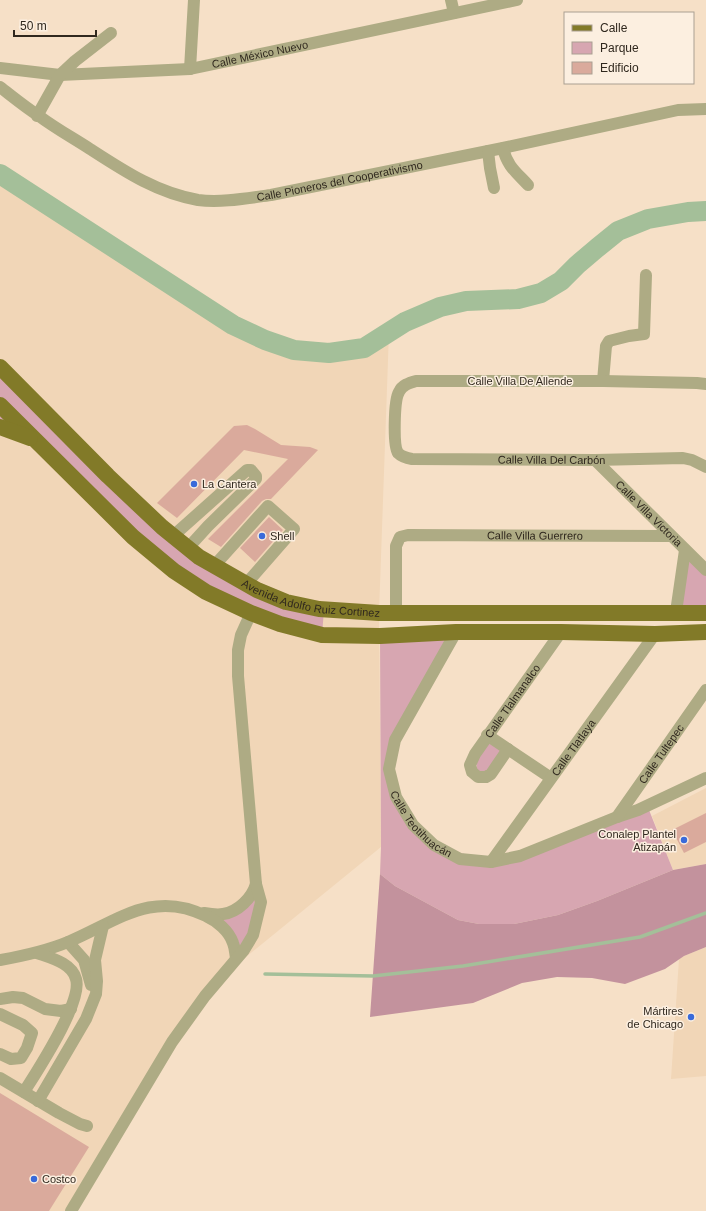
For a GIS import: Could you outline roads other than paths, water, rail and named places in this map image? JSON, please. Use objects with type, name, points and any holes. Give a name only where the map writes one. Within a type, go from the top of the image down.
[{"type":"main road","name":"Avenida Adolfo Ruiz Cortinez","points":[[0,367],[108,476],[162,527],[199,557],[257,590],[286,602],[319,609],[396,614],[706,613]]},
{"type":"main road","points":[[0,406],[133,537],[174,571],[206,592],[251,613],[280,624],[322,635],[380,636],[456,632],[655,634],[706,632]]},
{"type":"main road","points":[[0,427],[38,442]]},
{"type":"main road","points":[[280,624],[286,602]]},
{"type":"main road","points":[[316,634],[319,609]]},
{"type":"street","points":[[190,69],[194,0]]},
{"type":"street","points":[[451,0],[454,13]]},
{"type":"street","name":"Calle México Nuevo","points":[[0,68],[60,75],[190,69],[454,13],[493,2],[517,0]]},
{"type":"street","points":[[37,116],[60,75],[111,32]]},
{"type":"street","name":"Calle Pioneros del Cooperativismo","points":[[0,87],[37,116],[130,175],[153,187],[177,195],[200,200],[223,200],[271,195],[503,148],[678,110],[706,109]]},
{"type":"street","points":[[503,148],[509,165],[528,185]]},
{"type":"street","points":[[488,151],[494,188]]},
{"type":"street","points":[[603,381],[606,346],[609,341],[644,334],[646,275]]},
{"type":"street","name":"Calle Villa De Allende","points":[[397,452],[395,443],[396,399],[399,391],[406,384],[416,381],[603,381],[706,384]]},
{"type":"street","name":"Calle Villa Del Carbón","points":[[397,452],[403,457],[412,459],[595,460],[683,458],[692,460],[706,467]]},
{"type":"street","name":"Calle Villa Victoria","points":[[595,460],[706,570]]},
{"type":"street","points":[[173,536],[248,470],[251,470],[256,476],[256,479],[188,548]]},
{"type":"street","points":[[216,498],[226,508]]},
{"type":"street","points":[[214,566],[268,506],[294,529],[246,584]]},
{"type":"street","name":"Calle Villa Guerrero","points":[[396,614],[396,546],[400,537],[408,535],[671,536]]},
{"type":"street","name":"Calle Villa Victoria","points":[[676,612],[685,550]]},
{"type":"street","points":[[71,1211],[172,1042],[205,996],[244,950],[253,935],[261,902],[256,884],[238,676],[238,650],[243,629],[251,613]]},
{"type":"street","name":"Calle Teotihuacán","points":[[456,632],[395,740],[389,769],[396,797],[413,825],[434,845],[460,859],[491,862],[520,856],[638,810],[706,778]]},
{"type":"street","name":"Calle Tlalmanalco","points":[[508,749],[492,774],[486,777],[478,777],[472,772],[470,765],[487,735],[561,632]]},
{"type":"street","name":"Calle Tlatlaya","points":[[491,862],[655,634]]},
{"type":"street","name":"Calle Tultepec","points":[[617,817],[706,690]]},
{"type":"street","points":[[487,735],[551,778]]},
{"type":"street","points":[[0,960],[37,953],[68,942],[128,914],[158,905],[170,905],[198,912],[224,914],[238,909],[254,892],[256,884]]},
{"type":"street","points":[[198,912],[213,920],[227,933],[233,943],[236,958]]},
{"type":"street","points":[[32,1097],[86,1019],[96,994],[97,981],[95,960],[103,926]]},
{"type":"street","points":[[32,1097],[87,1002],[91,984],[84,960],[68,942]]},
{"type":"street","points":[[32,1097],[71,1009],[77,990],[77,980],[69,968],[62,963],[37,953]]},
{"type":"street","points":[[0,999],[13,997],[23,998],[45,1009],[62,1011],[71,1009]]},
{"type":"street","points":[[0,1014],[23,1025],[32,1033],[27,1048],[21,1058],[11,1059],[0,1054]]},
{"type":"street","points":[[0,1078],[80,1124],[87,1126]]},
{"type":"waterway","points":[[0,174],[233,325],[265,340],[294,350],[329,353],[364,348],[405,322],[440,307],[466,301],[518,299],[541,293],[561,281],[577,265],[618,231],[648,219],[688,212],[706,211]]},
{"type":"waterway","points":[[265,974],[373,976],[463,966],[640,937],[706,913]]},
{"type":"place","name":"La Cantera","points":[[194,484]]},
{"type":"place","name":"Shell","points":[[262,536]]},
{"type":"place","name":"Conalep Plantel Atizapán","points":[[684,840]]},
{"type":"place","name":"Mártires de Chicago","points":[[691,1017]]},
{"type":"place","name":"Costco","points":[[34,1179]]}]
